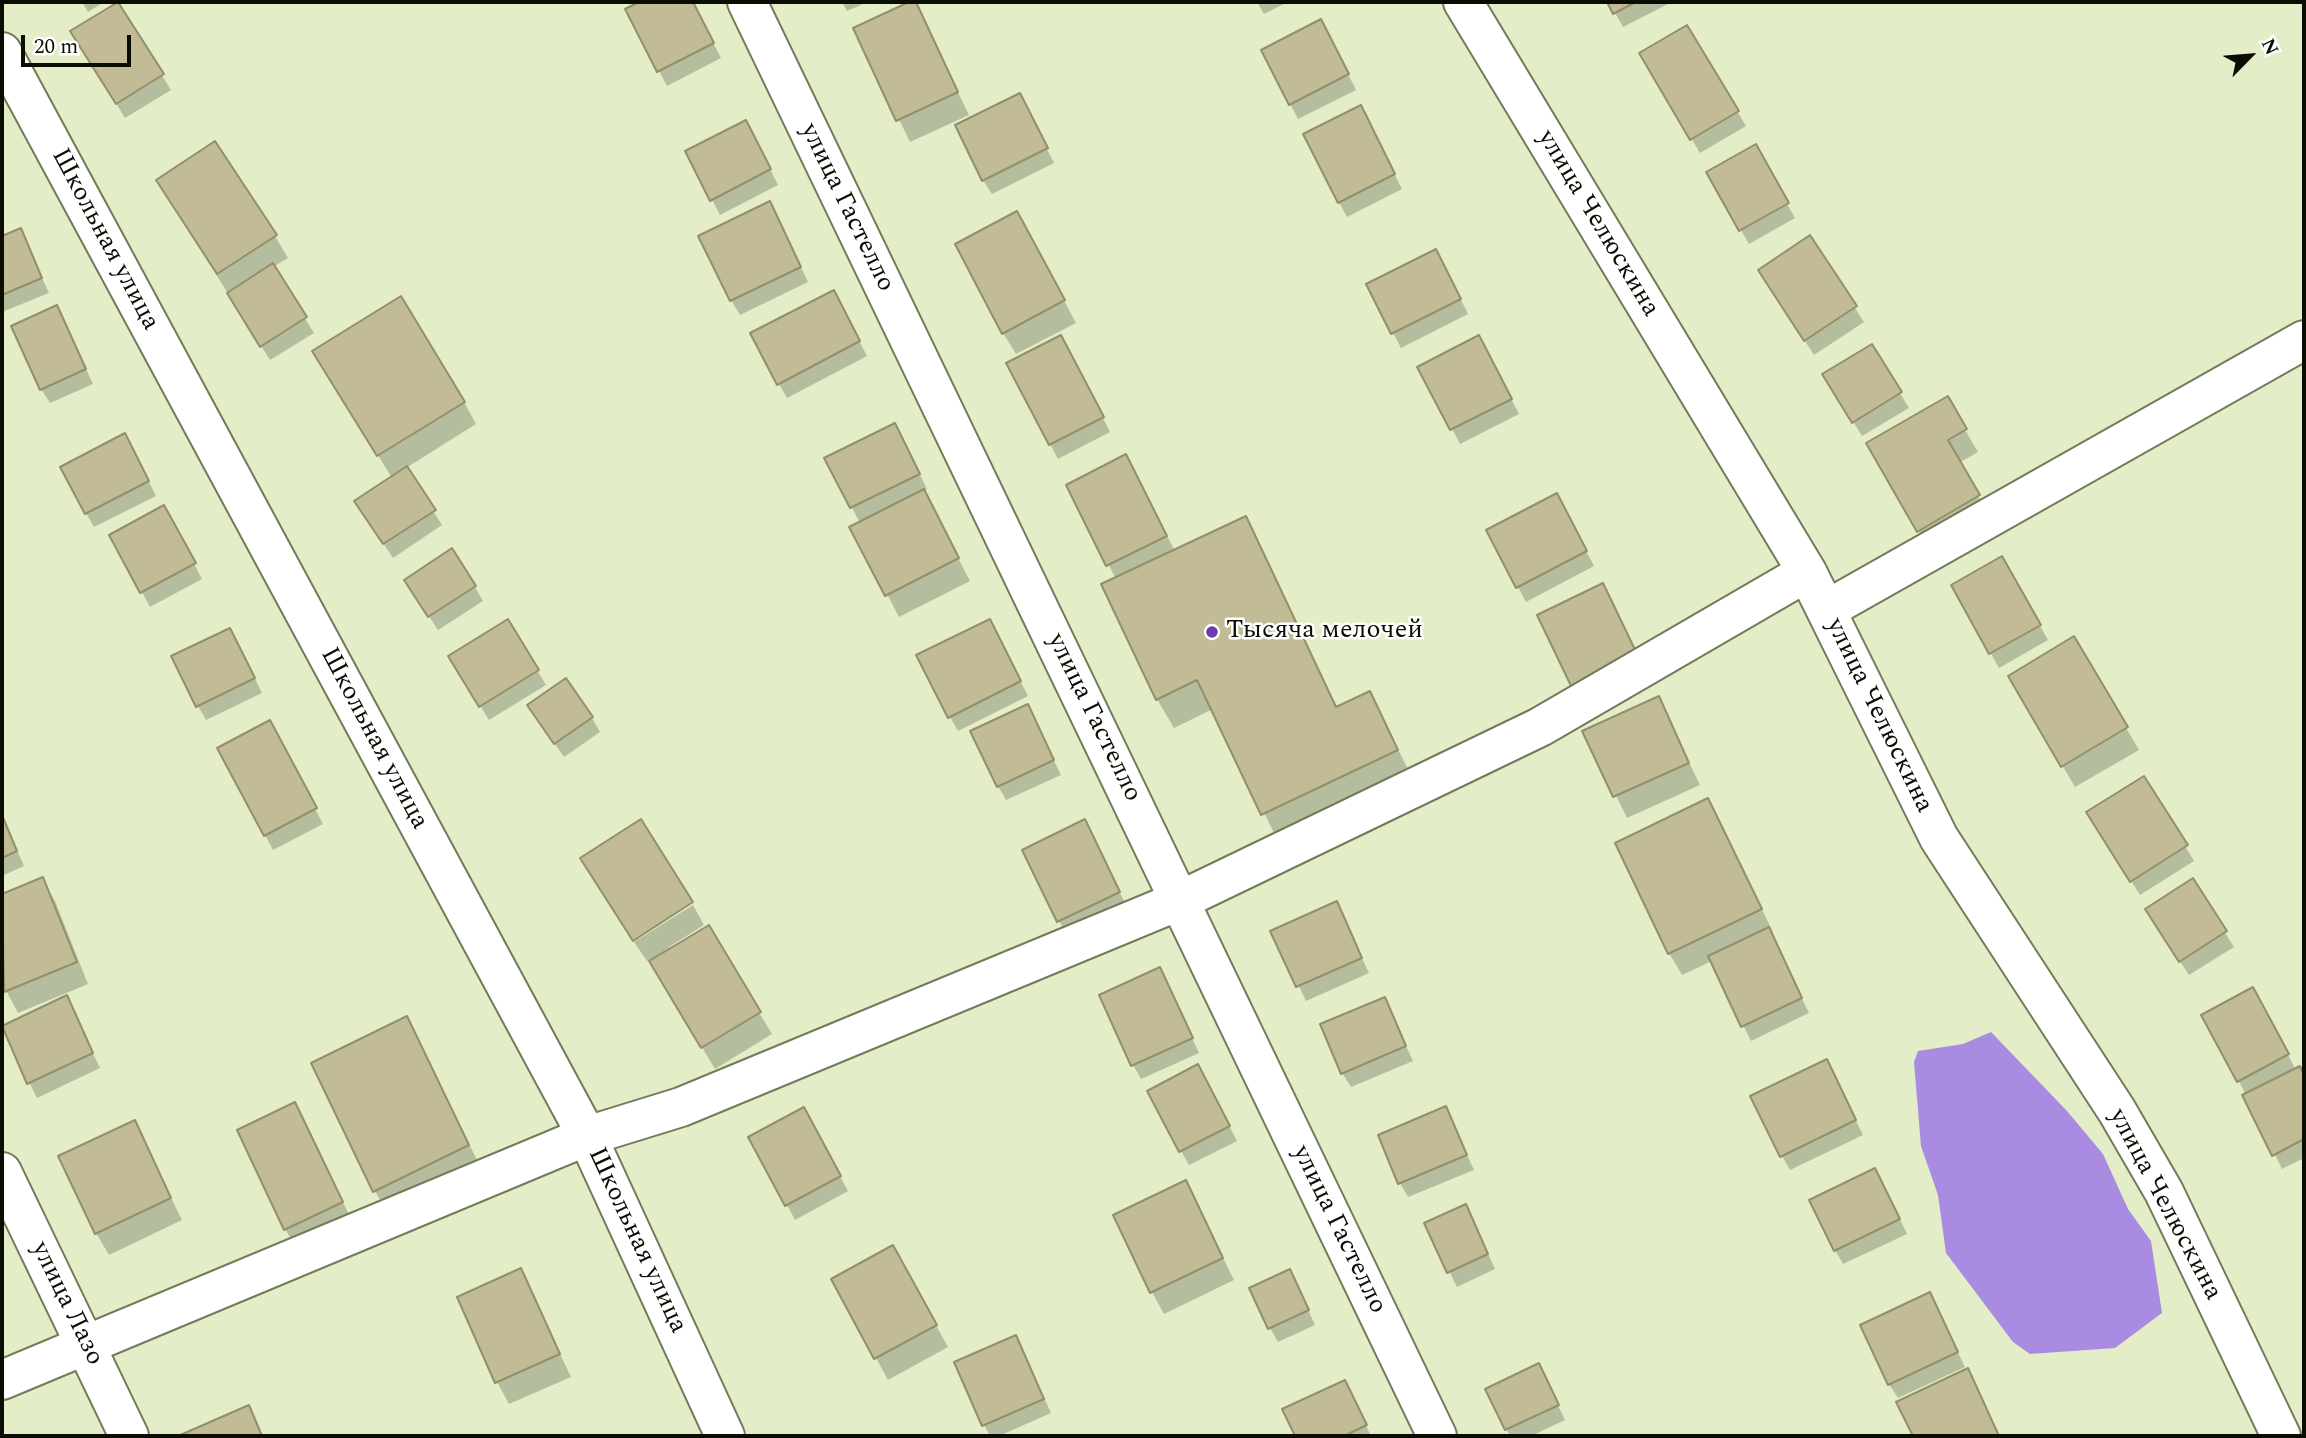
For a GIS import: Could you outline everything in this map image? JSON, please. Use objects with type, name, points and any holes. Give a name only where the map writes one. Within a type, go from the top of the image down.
[{"type":"street","name":"улица Гастелло","points":[[747,2],[1437,1436]]},
{"type":"street","name":"улица Челюскина","points":[[1463,2],[1807,572],[1939,838],[2117,1111],[2164,1192],[2281,1436]]},
{"type":"street","name":"Школьная улица","points":[[2,52],[587,1136],[725,1436]]},
{"type":"street","points":[[1826,610],[2304,340]]},
{"type":"street","points":[[2,1380],[587,1136],[681,1107],[1181,900],[1540,727],[1807,572]]},
{"type":"street","name":"улица Лазо","points":[[2,1172],[129,1436]]},
{"type":"shaded area","points":[[1991,1032],[2067,1111],[2103,1154],[2128,1209],[2151,1241],[2162,1313],[2115,1348],[2030,1354],[2013,1342],[1946,1253],[1938,1195],[1921,1146],[1914,1062],[1918,1051],[1963,1044]]},
{"type":"building","points":[[118,2],[164,74],[116,104],[70,31]]},
{"type":"building","points":[[639,2],[693,2],[714,43],[657,72],[625,9]]},
{"type":"building","points":[[909,2],[916,2],[958,92],[896,121],[853,28]]},
{"type":"building","points":[[1607,2],[1636,2],[1613,14]]},
{"type":"building","points":[[1321,19],[1349,74],[1289,105],[1261,50]]},
{"type":"building","points":[[1687,25],[1739,111],[1690,140],[1639,53]]},
{"type":"building","points":[[1020,93],[1048,148],[982,181],[955,125]]},
{"type":"building","points":[[1361,105],[1395,174],[1338,203],[1303,134]]},
{"type":"building","points":[[746,120],[771,169],[710,201],[685,151]]},
{"type":"building","points":[[215,141],[277,235],[217,274],[156,180]]},
{"type":"building","points":[[1756,144],[1789,203],[1739,231],[1706,172]]},
{"type":"building","points":[[770,201],[801,267],[730,301],[698,236]]},
{"type":"building","points":[[1017,211],[1065,300],[1002,334],[955,244]]},
{"type":"building","points":[[21,228],[42,278],[2,295],[2,236]]},
{"type":"building","points":[[1810,235],[1857,306],[1804,341],[1758,270]]},
{"type":"building","points":[[1436,249],[1461,299],[1391,334],[1366,284]]},
{"type":"building","points":[[273,263],[307,317],[260,347],[227,293]]},
{"type":"building","points":[[834,290],[860,341],[777,385],[750,333]]},
{"type":"building","points":[[401,296],[465,402],[377,456],[312,351]]},
{"type":"building","points":[[57,305],[86,369],[40,390],[11,326]]},
{"type":"building","points":[[1061,335],[1104,417],[1049,445],[1006,363]]},
{"type":"building","points":[[1479,335],[1512,399],[1450,430],[1417,367]]},
{"type":"building","points":[[1872,344],[1902,392],[1852,423],[1822,374]]},
{"type":"building","points":[[1948,396],[1967,429],[1948,440],[1980,495],[1917,532],[1866,443]]},
{"type":"building","points":[[895,423],[920,474],[850,508],[824,458]]},
{"type":"building","points":[[125,433],[149,481],[85,514],[60,467]]},
{"type":"building","points":[[1126,454],[1167,536],[1106,566],[1066,485]]},
{"type":"building","points":[[407,466],[436,510],[383,544],[354,501]]},
{"type":"building","points":[[924,489],[959,558],[885,596],[849,527]]},
{"type":"building","points":[[1557,493],[1587,551],[1516,588],[1486,530]]},
{"type":"building","points":[[164,505],[196,563],[140,593],[109,535]]},
{"type":"building","name":"Тысяча мелочей","points":[[1246,516],[1336,707],[1370,691],[1398,750],[1261,815],[1197,680],[1156,700],[1101,584]]},
{"type":"building","points":[[452,548],[476,586],[428,617],[404,580]]},
{"type":"building","points":[[2002,556],[2041,625],[1989,654],[1951,585]]},
{"type":"building","points":[[1603,583],[1639,658],[1573,690],[1537,615]]},
{"type":"building","points":[[508,619],[539,670],[479,707],[448,656]]},
{"type":"building","points":[[990,619],[1021,681],[948,718],[916,655]]},
{"type":"building","points":[[230,628],[255,678],[196,707],[171,656]]},
{"type":"building","points":[[2074,636],[2128,727],[2061,767],[2008,676]]},
{"type":"building","points":[[566,678],[593,717],[554,744],[527,705]]},
{"type":"building","points":[[1659,696],[1689,763],[1613,797],[1582,731]]},
{"type":"building","points":[[1028,704],[1054,760],[997,787],[970,731]]},
{"type":"building","points":[[270,720],[317,808],[264,836],[217,748]]},
{"type":"building","points":[[2144,776],[2188,845],[2130,882],[2086,812]]},
{"type":"building","points":[[1708,798],[1762,909],[1668,954],[1615,843]]},
{"type":"building","points":[[2,815],[17,851],[2,858]]},
{"type":"building","points":[[641,819],[693,902],[633,941],[580,858]]},
{"type":"building","points":[[1085,819],[1120,892],[1057,922],[1022,850]]},
{"type":"building","points":[[43,877],[77,962],[4,992],[2,894]]},
{"type":"building","points":[[2193,878],[2227,931],[2179,962],[2145,909]]},
{"type":"building","points":[[1337,901],[1362,958],[1296,987],[1270,931]]},
{"type":"building","points":[[709,925],[761,1012],[701,1048],[649,961]]},
{"type":"building","points":[[1769,927],[1802,998],[1741,1027],[1708,956]]},
{"type":"building","points":[[1160,967],[1193,1038],[1131,1066],[1099,995]]},
{"type":"building","points":[[2253,987],[2289,1054],[2237,1082],[2201,1015]]},
{"type":"building","points":[[67,995],[93,1053],[27,1084],[2,1026]]},
{"type":"building","points":[[1385,997],[1406,1046],[1341,1074],[1320,1024]]},
{"type":"building","points":[[407,1016],[469,1145],[373,1192],[311,1063]]},
{"type":"building","points":[[1827,1059],[1856,1120],[1780,1157],[1750,1096]]},
{"type":"building","points":[[1198,1064],[1230,1126],[1179,1152],[1147,1091]]},
{"type":"building","points":[[2300,1066],[2304,1075],[2304,1139],[2272,1156],[2242,1095]]},
{"type":"building","points":[[295,1102],[343,1202],[284,1230],[237,1130]]},
{"type":"building","points":[[1446,1106],[1467,1155],[1398,1184],[1378,1135]]},
{"type":"building","points":[[804,1107],[841,1176],[785,1206],[748,1137]]},
{"type":"building","points":[[135,1120],[171,1198],[95,1234],[58,1156]]},
{"type":"building","points":[[1875,1168],[1900,1219],[1834,1251],[1809,1200]]},
{"type":"building","points":[[1186,1180],[1223,1258],[1150,1293],[1113,1215]]},
{"type":"building","points":[[1466,1204],[1488,1254],[1447,1273],[1424,1223]]},
{"type":"building","points":[[893,1245],[937,1325],[874,1359],[831,1279]]},
{"type":"building","points":[[521,1268],[560,1354],[495,1383],[457,1297]]},
{"type":"building","points":[[1290,1269],[1309,1310],[1268,1329],[1249,1288]]},
{"type":"building","points":[[1930,1292],[1958,1352],[1888,1385],[1860,1325]]},
{"type":"building","points":[[1016,1335],[1044,1399],[982,1426],[954,1362]]},
{"type":"building","points":[[1539,1363],[1559,1405],[1505,1430],[1485,1389]]},
{"type":"building","points":[[1968,1368],[1999,1436],[1913,1436],[1896,1402]]},
{"type":"building","points":[[1345,1380],[1367,1425],[1344,1436],[1295,1436],[1282,1409]]},
{"type":"building","points":[[249,1405],[262,1436],[178,1436]]},
{"type":"place","name":"Тысяча мелочей","points":[[1212,632]]}]
